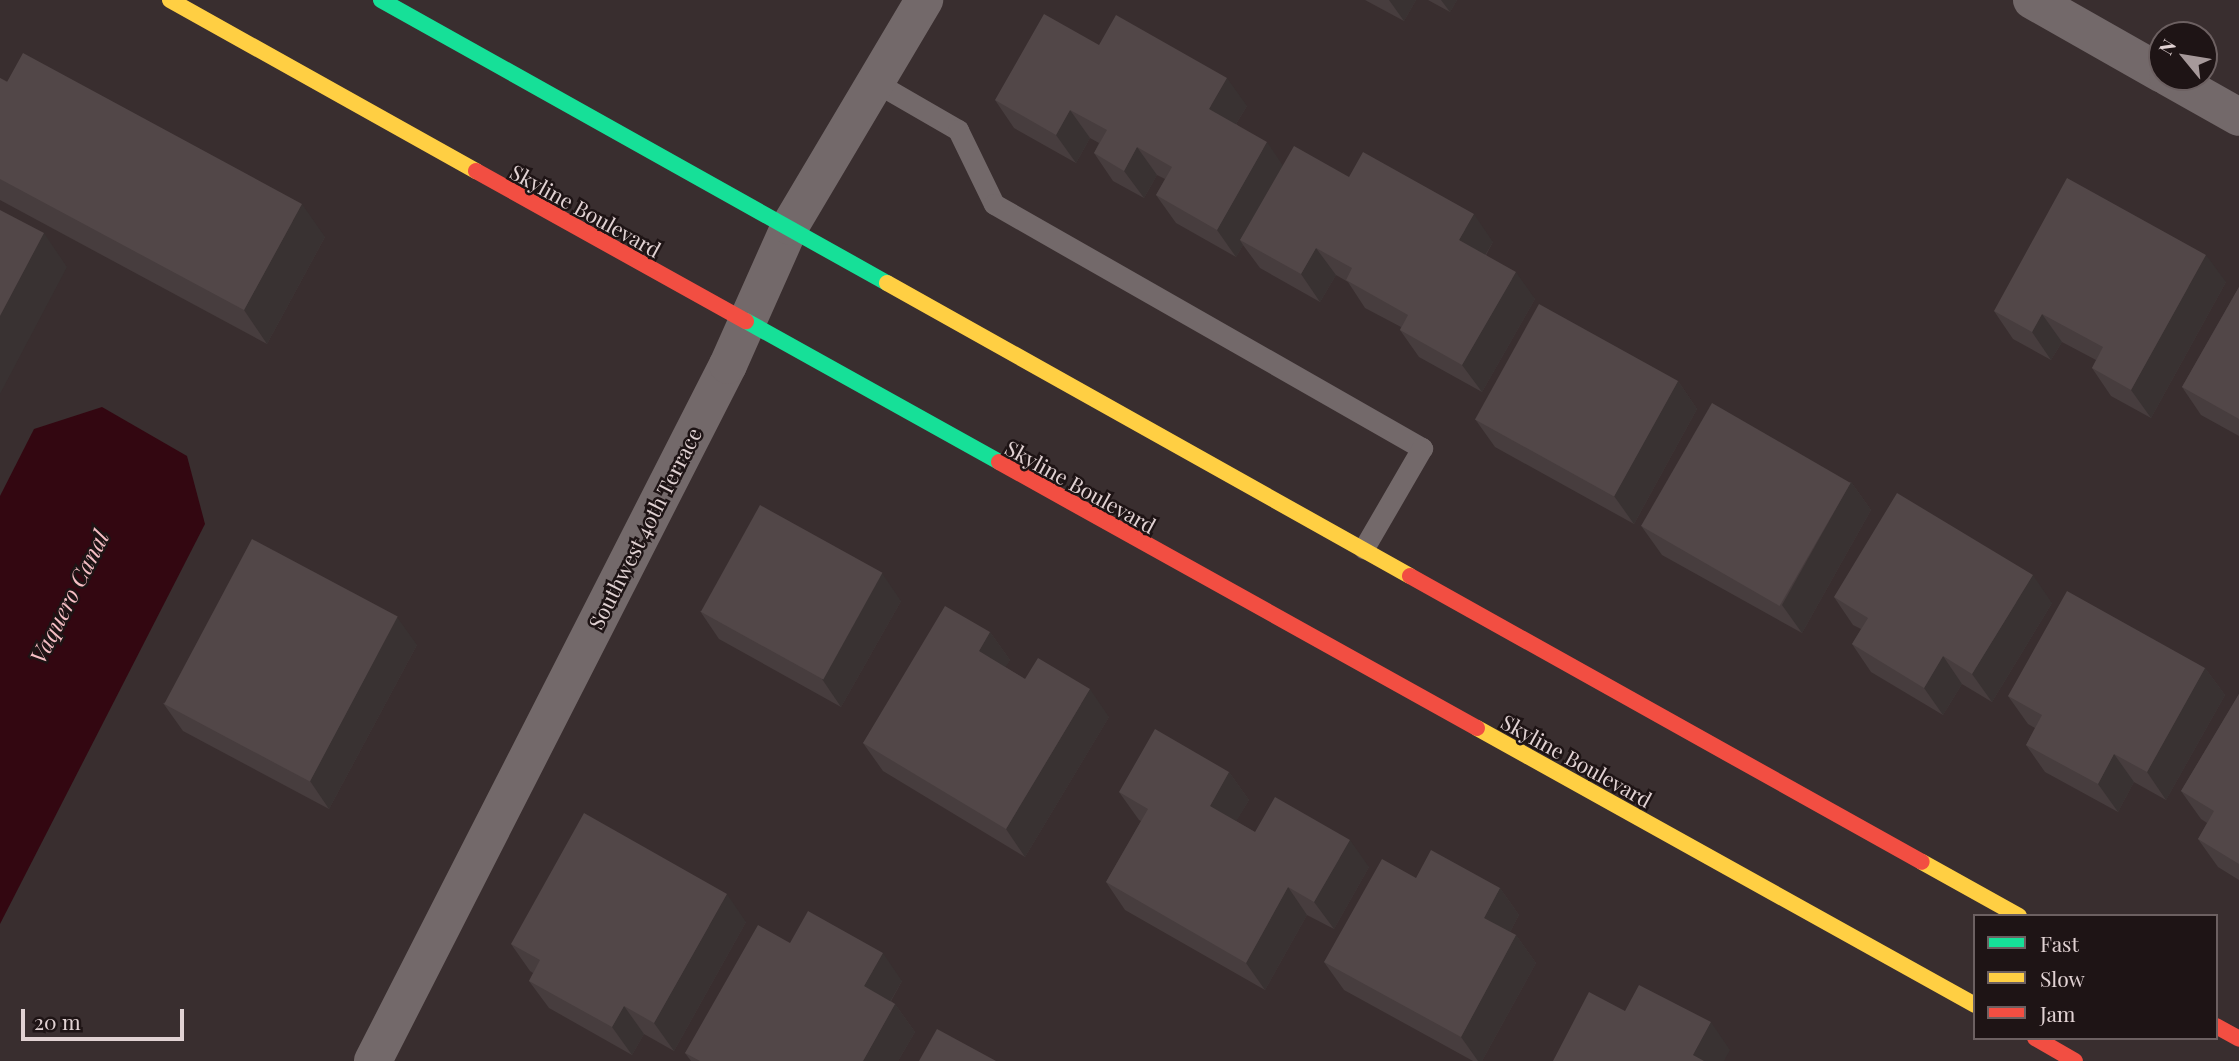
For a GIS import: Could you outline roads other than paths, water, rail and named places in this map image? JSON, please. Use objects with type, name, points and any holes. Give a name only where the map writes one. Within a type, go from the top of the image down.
[{"type":"street","name":"Skyline Boulevard","points":[[170,0],[743,322],[1973,1003]]},
{"type":"street","points":[[381,0],[790,226],[2015,914]]},
{"type":"street","name":"Southwest 40th Terrace","points":[[373,1061],[728,365],[743,322],[790,226],[924,0]]},
{"type":"street","points":[[2032,0],[2148,66]]},
{"type":"street","points":[[2193,91],[2239,117]]},
{"type":"street","points":[[2218,1027],[2239,1039]]},
{"type":"street","points":[[2039,1040],[2076,1061]]},
{"type":"lane","points":[[875,82],[958,130],[994,204],[1422,448],[1364,548]]},
{"type":"water","name":"Vaquero Canal","points":[[102,407],[187,456],[205,524],[0,924],[0,496],[34,429]]}]
